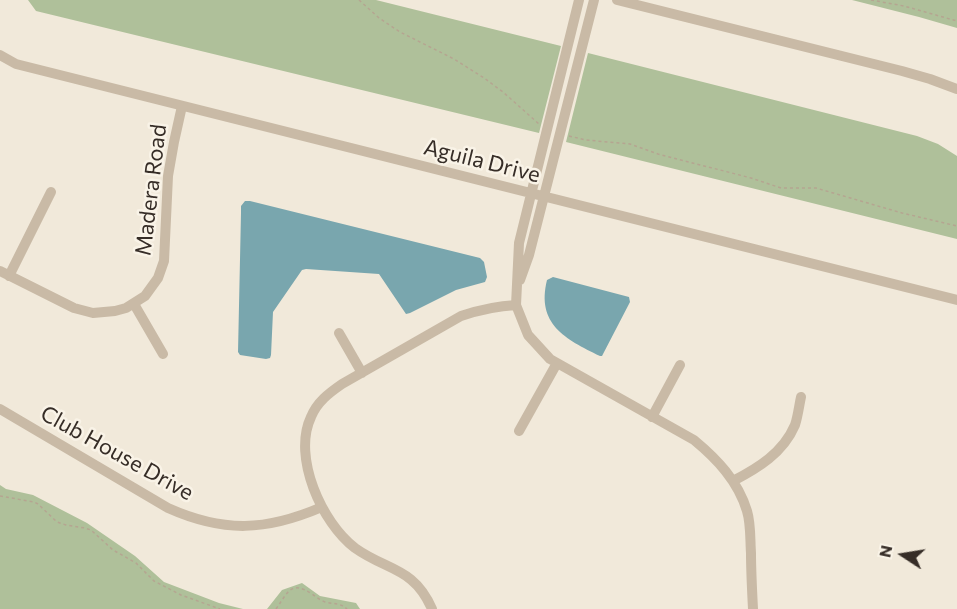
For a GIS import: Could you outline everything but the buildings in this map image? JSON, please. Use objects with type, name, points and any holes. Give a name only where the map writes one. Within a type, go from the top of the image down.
[{"type":"street","points":[[579,0],[518,251],[516,305],[528,335],[550,359],[694,440],[711,454],[733,481],[747,511],[750,528],[753,609]]},
{"type":"street","points":[[516,289],[529,255],[594,0]]},
{"type":"street","points":[[616,0],[903,71],[957,89]]},
{"type":"street","name":"Aguila Drive","points":[[1,58],[16,64],[957,300]]},
{"type":"street","name":"Madera Road","points":[[5,273],[82,310],[104,313],[115,311],[134,304],[145,296],[155,284],[164,261],[168,176],[182,106]]},
{"type":"street","points":[[5,273],[51,192]]},
{"type":"street","points":[[134,304],[163,354]]},
{"type":"street","points":[[432,609],[426,595],[418,585],[406,575],[356,548],[342,536],[322,507],[313,485],[304,447],[310,417],[329,393],[461,316],[488,308],[516,305]]},
{"type":"street","points":[[339,333],[362,373]]},
{"type":"street","points":[[519,431],[557,363]]},
{"type":"street","points":[[652,417],[680,365]]},
{"type":"street","points":[[733,481],[756,469],[781,447],[795,424],[801,397]]},
{"type":"street","name":"Club House Drive","points":[[0,410],[168,508],[189,517],[211,523],[257,526],[290,519],[322,507]]},
{"type":"path","points":[[359,0],[379,18],[400,32],[454,59],[484,78],[548,130]]},
{"type":"path","points":[[871,0],[904,6],[957,21]]},
{"type":"path","points":[[560,134],[586,140],[630,144],[776,187],[816,188],[902,213],[957,225]]},
{"type":"path","points":[[0,496],[34,502],[57,522],[92,530],[113,550],[136,563],[154,581],[182,595],[220,609]]},
{"type":"path","points":[[276,609],[290,590],[302,587],[322,601],[341,605],[347,609]]},
{"type":"green space","points":[[28,0],[376,0],[561,46],[539,133],[36,11]]},
{"type":"green space","points":[[852,0],[957,0],[957,28],[919,17]]},
{"type":"green space","points":[[588,53],[917,136],[938,144],[957,156],[957,239],[566,142]]},
{"type":"green space","points":[[0,485],[6,489],[33,495],[87,523],[135,556],[164,582],[219,603],[243,609],[0,609]]},
{"type":"green space","points":[[302,583],[320,596],[356,603],[360,609],[267,609],[282,590]]},
{"type":"water","points":[[245,201],[480,258],[484,262],[487,277],[485,282],[456,290],[406,314],[379,274],[302,270],[273,312],[270,358],[240,355],[238,352],[241,206]]},
{"type":"water","points":[[553,277],[629,297],[630,302],[602,356],[587,350],[565,336],[550,319],[545,295],[547,280]]}]
